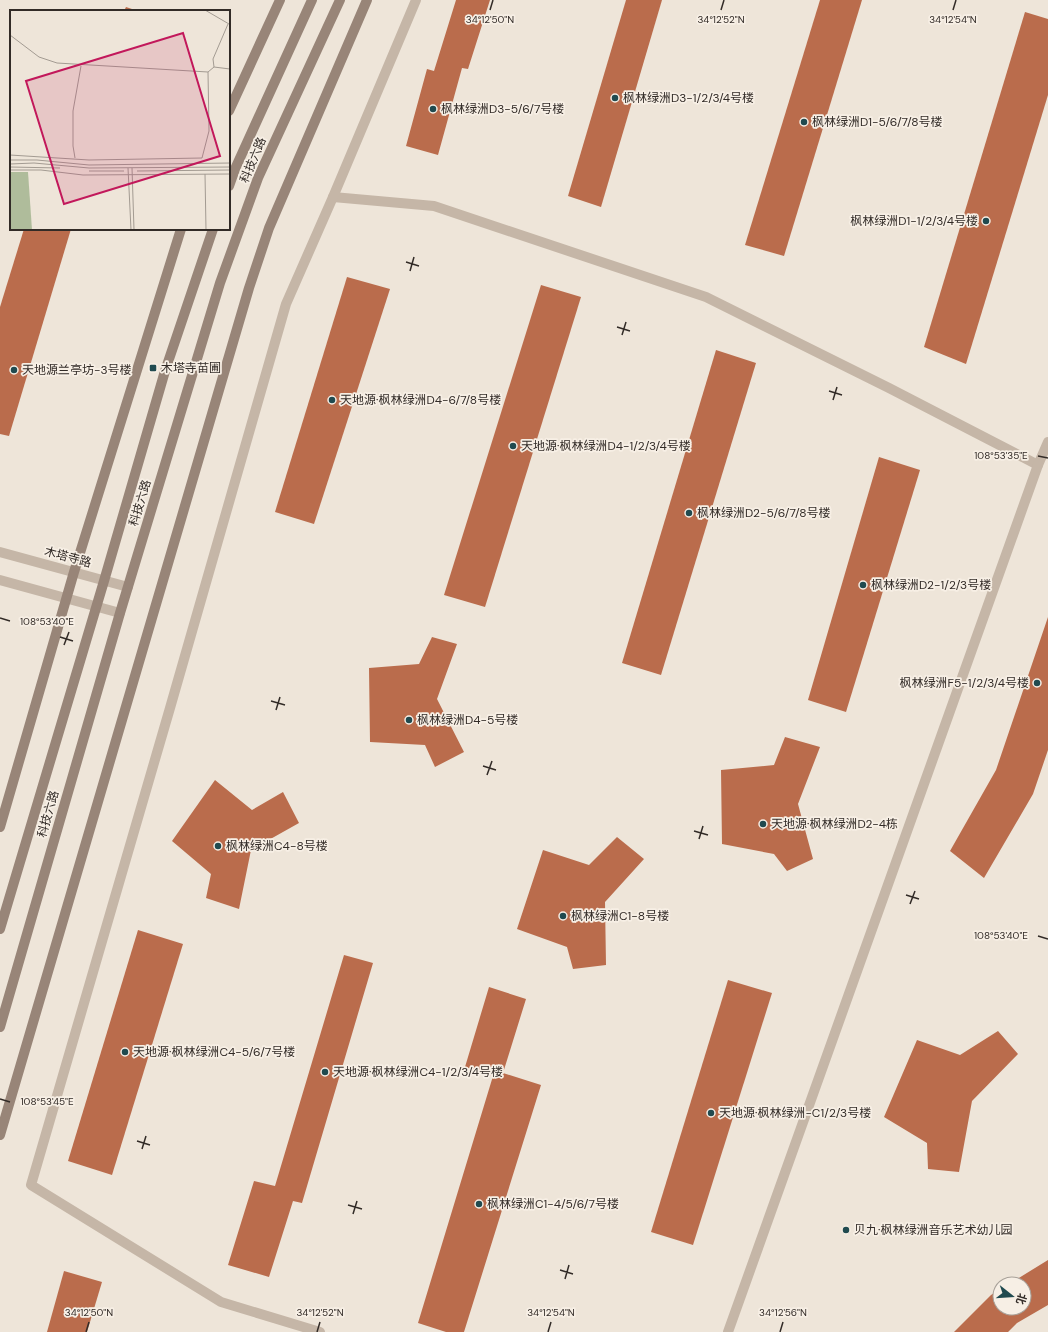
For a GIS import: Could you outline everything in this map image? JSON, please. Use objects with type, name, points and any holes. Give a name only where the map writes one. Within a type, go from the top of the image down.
[{"type":"main road","points":[[230,109],[280,0]]},
{"type":"main road","name":"科技六路","points":[[230,183],[235,169],[312,0]]},
{"type":"main road","name":"科技六路","points":[[0,1027],[120,614],[220,283],[258,178],[340,0]]},
{"type":"main road","points":[[0,1136],[249,288],[269,228],[367,0]]},
{"type":"main road","points":[[0,827],[74,572],[181,230]]},
{"type":"main road","name":"科技六路","points":[[0,929],[165,371],[213,230]]},
{"type":"street","points":[[320,1332],[221,1302],[31,1185],[286,304],[416,0]]},
{"type":"street","points":[[333,197],[434,206],[706,297],[1038,464]]},
{"type":"street","points":[[728,1332],[1038,464],[1048,442]]},
{"type":"street","name":"木塔寺路","points":[[0,552],[128,587]]},
{"type":"street","points":[[0,580],[120,614]]},
{"type":"building","name":"枫林绿洲D3-5/6/7号楼","points":[[456,0],[490,0],[468,69],[462,68],[438,155],[406,146],[427,69],[434,71]]},
{"type":"building","name":"枫林绿洲D3-1/2/3/4号楼","points":[[626,0],[662,0],[601,207],[568,196]]},
{"type":"building","name":"枫林绿洲D1-5/6/7/8号楼","points":[[820,0],[862,0],[784,256],[745,245]]},
{"type":"building","points":[[126,7],[135,10],[124,10]]},
{"type":"building","name":"枫林绿洲D1-1/2/3/4号楼","points":[[1025,12],[1048,19],[1048,95],[966,364],[924,347]]},
{"type":"building","name":"天地源兰亭坊-3号楼","points":[[24,230],[71,230],[9,436],[0,434],[0,307]]},
{"type":"building","name":"天地源·枫林绿洲D4-6/7/8号楼","points":[[347,277],[390,289],[314,524],[275,512]]},
{"type":"building","name":"天地源·枫林绿洲D4-1/2/3/4号楼","points":[[541,285],[581,297],[485,607],[444,595]]},
{"type":"building","name":"枫林绿洲D2-5/6/7/8号楼","points":[[716,350],[756,363],[661,675],[622,663]]},
{"type":"building","name":"枫林绿洲D2-1/2/3号楼","points":[[879,457],[920,470],[846,712],[808,700]]},
{"type":"building","name":"枫林绿洲F5-1/2/3/4号楼","points":[[1048,617],[1048,750],[1033,794],[984,878],[950,851],[996,770]]},
{"type":"building","name":"枫林绿洲D4-5号楼","points":[[432,637],[457,644],[437,699],[464,752],[435,767],[425,745],[370,742],[369,668],[419,664]]},
{"type":"building","name":"天地源·枫林绿洲D2-4栋","points":[[785,737],[820,747],[798,804],[813,859],[787,871],[774,854],[722,844],[721,770],[774,765]]},
{"type":"building","name":"枫林绿洲C4-8号楼","points":[[215,780],[252,810],[283,792],[299,823],[251,850],[239,909],[206,898],[211,874],[172,841]]},
{"type":"building","name":"枫林绿洲C1-8号楼","points":[[617,837],[644,859],[605,902],[606,965],[573,969],[567,947],[517,929],[543,850],[589,865]]},
{"type":"building","name":"天地源·枫林绿洲C4-5/6/7号楼","points":[[138,930],[183,944],[112,1175],[68,1161]]},
{"type":"building","name":"天地源·枫林绿洲C4-1/2/3/4号楼","points":[[344,955],[373,963],[302,1203],[293,1201],[269,1277],[228,1265],[254,1181],[275,1186]]},
{"type":"building","name":"天地源·枫林绿洲-C1/2/3号楼","points":[[728,980],[772,993],[693,1245],[651,1232]]},
{"type":"building","name":"枫林绿洲C1-4/5/6/7号楼","points":[[489,987],[526,999],[503,1073],[541,1085],[464,1332],[446,1332],[418,1323],[493,1076],[465,1067]]},
{"type":"building","points":[[998,1031],[1018,1054],[972,1101],[959,1172],[928,1169],[927,1143],[884,1117],[917,1040],[960,1055]]},
{"type":"building","points":[[1048,1260],[1048,1305],[1032,1314],[1032,1276],[1022,1276]]},
{"type":"building","points":[[64,1271],[102,1282],[87,1332],[47,1332]]},
{"type":"building","points":[[992,1294],[992,1316],[1029,1316],[1017,1323],[1008,1332],[954,1332]]},
{"type":"place","name":"枫林绿洲D3-1/2/3/4号楼","points":[[615,98]]},
{"type":"place","name":"枫林绿洲D3-5/6/7号楼","points":[[433,109]]},
{"type":"place","name":"枫林绿洲D1-5/6/7/8号楼","points":[[804,122]]},
{"type":"place","name":"枫林绿洲D1-1/2/3/4号楼","points":[[986,221]]},
{"type":"place","name":"木塔寺苗圃","points":[[153,368]]},
{"type":"place","name":"天地源兰亭坊-3号楼","points":[[14,370]]},
{"type":"place","name":"天地源·枫林绿洲D4-6/7/8号楼","points":[[332,400]]},
{"type":"place","name":"天地源·枫林绿洲D4-1/2/3/4号楼","points":[[513,446]]},
{"type":"place","name":"枫林绿洲D2-5/6/7/8号楼","points":[[689,513]]},
{"type":"place","name":"枫林绿洲D2-1/2/3号楼","points":[[863,585]]},
{"type":"place","name":"枫林绿洲F5-1/2/3/4号楼","points":[[1037,683]]},
{"type":"place","name":"枫林绿洲D4-5号楼","points":[[409,720]]},
{"type":"place","name":"天地源·枫林绿洲D2-4栋","points":[[763,824]]},
{"type":"place","name":"枫林绿洲C4-8号楼","points":[[218,846]]},
{"type":"place","name":"枫林绿洲C1-8号楼","points":[[563,916]]},
{"type":"place","name":"天地源·枫林绿洲C4-5/6/7号楼","points":[[125,1052]]},
{"type":"place","name":"天地源·枫林绿洲C4-1/2/3/4号楼","points":[[325,1072]]},
{"type":"place","name":"天地源·枫林绿洲-C1/2/3号楼","points":[[711,1113]]},
{"type":"place","name":"枫林绿洲C1-4/5/6/7号楼","points":[[479,1204]]},
{"type":"place","name":"贝九·枫林绿洲音乐艺术幼儿园","points":[[846,1230]]}]
